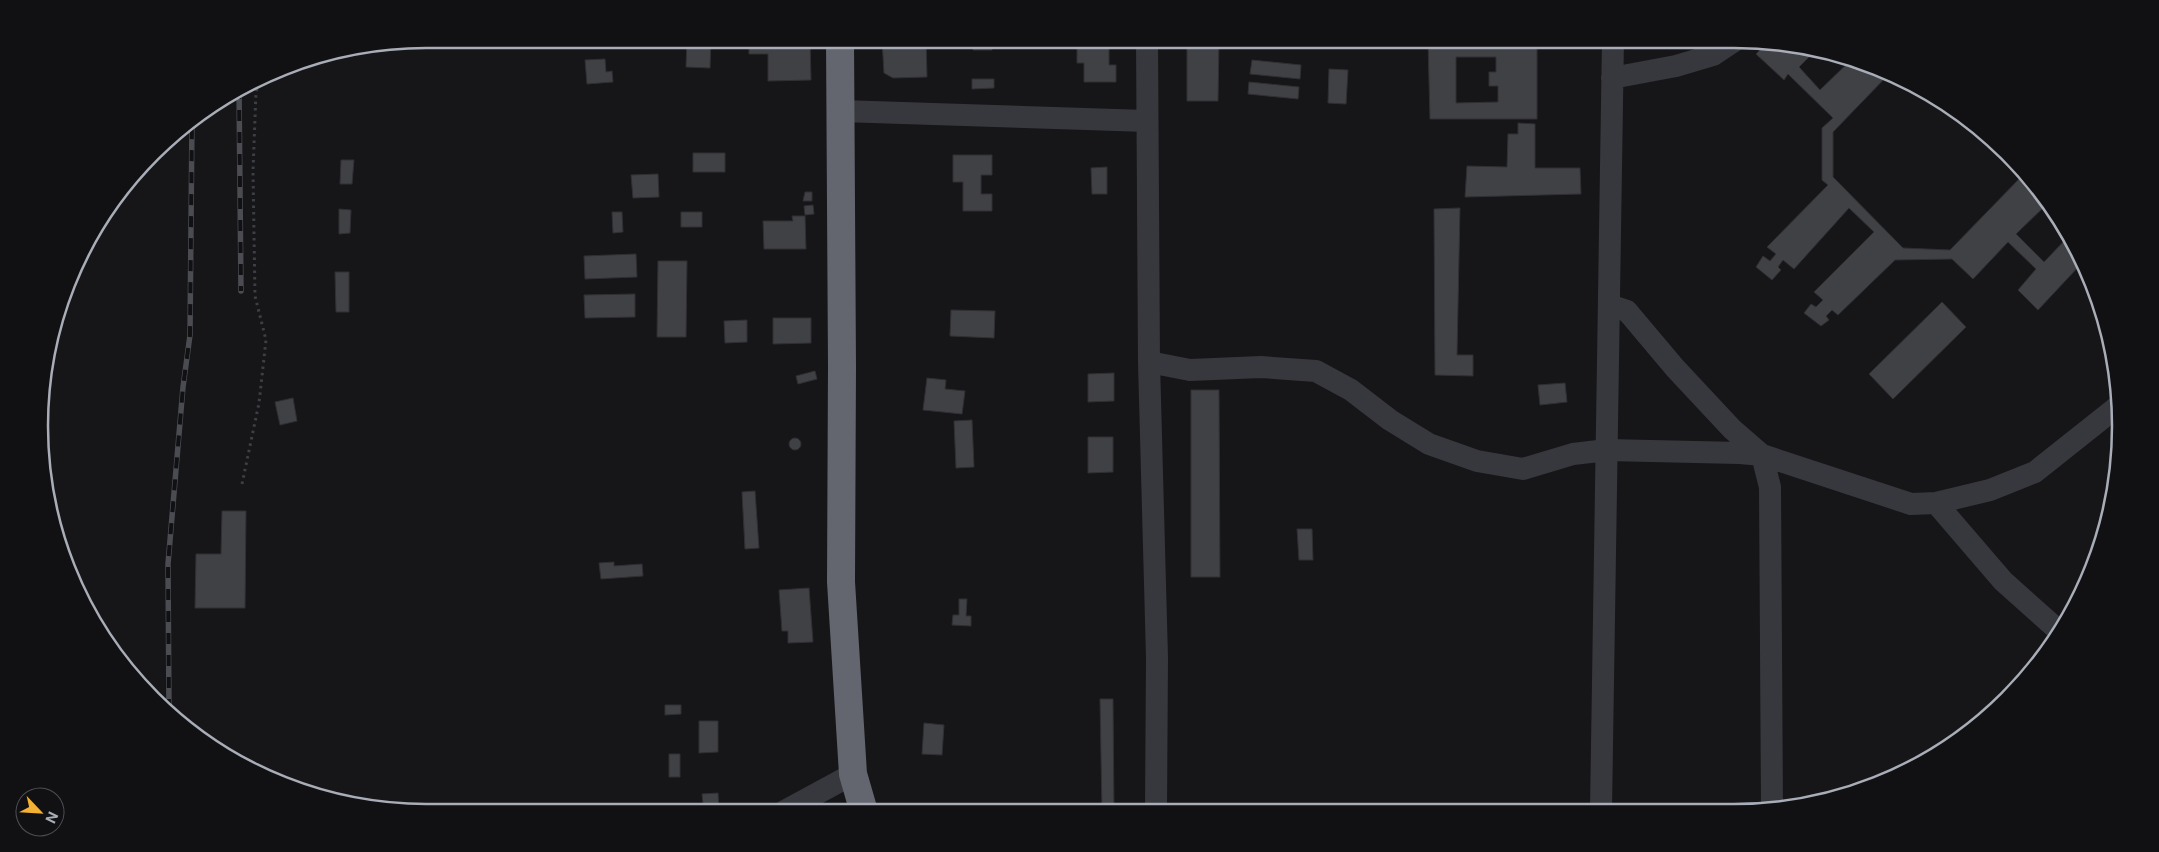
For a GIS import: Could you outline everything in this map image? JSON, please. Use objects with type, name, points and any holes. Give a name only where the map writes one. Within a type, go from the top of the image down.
[{"type":"highway","points":[[840,48],[841,582],[853,774],[862,804]]},
{"type":"street","points":[[1147,48],[1148,362],[1157,658],[1156,804]]},
{"type":"street","points":[[1601,804],[1613,48]]},
{"type":"street","points":[[1612,78],[1676,66],[1713,55],[1724,48]]},
{"type":"street","points":[[841,112],[1146,121]]},
{"type":"street","points":[[1609,305],[1627,311],[1675,368],[1732,429],[1762,455],[1770,486],[1772,802]]},
{"type":"street","points":[[1148,362],[1190,370],[1262,367],[1316,372],[1351,390],[1390,420],[1429,444],[1477,461],[1523,469],[1572,454],[1607,450],[1762,455],[1911,504],[1936,503],[1990,490],[2035,472],[2111,411]]},
{"type":"street","points":[[1936,503],[2003,581],[2054,627]]},
{"type":"street","points":[[798,804],[853,774]]},
{"type":"path","points":[[242,484],[259,403],[266,340],[254,296],[253,170],[257,88]]},
{"type":"building","points":[[687,48],[711,48],[710,68],[686,67]]},
{"type":"building","points":[[749,48],[810,48],[811,80],[768,81],[768,54],[749,54]]},
{"type":"building","points":[[883,48],[926,48],[927,77],[893,78],[884,73]]},
{"type":"building","points":[[973,48],[992,48],[992,50],[973,50]]},
{"type":"building","points":[[1077,48],[1109,48],[1109,65],[1116,65],[1116,82],[1084,82],[1084,63],[1077,63]]},
{"type":"building","points":[[1187,48],[1219,48],[1218,101],[1187,101]]},
{"type":"building","points":[[1428,48],[1537,48],[1537,119],[1430,119]],"holes":[[[1456,57],[1496,57],[1496,72],[1489,72],[1489,86],[1498,86],[1498,102],[1456,103]]]},
{"type":"building","points":[[1762,48],[1810,56],[1799,67],[1820,90],[1846,65],[1884,79],[1833,132],[1833,177],[1903,248],[1950,250],[2020,178],[2042,209],[2016,234],[2044,262],[2063,242],[2077,269],[2038,310],[2018,290],[2036,269],[2008,242],[1973,279],[1952,259],[1895,260],[1838,315],[1832,310],[1826,316],[1829,320],[1821,326],[1804,313],[1811,304],[1816,307],[1823,300],[1814,292],[1874,232],[1849,208],[1794,269],[1783,260],[1778,267],[1781,270],[1772,280],[1756,267],[1763,256],[1770,261],[1776,254],[1767,247],[1828,185],[1822,180],[1822,128],[1833,118],[1788,74],[1784,80],[1756,54]]},
{"type":"building","points":[[605,59],[606,72],[612,71],[613,82],[587,84],[585,60]]},
{"type":"building","points":[[1252,60],[1301,65],[1300,79],[1250,74]]},
{"type":"building","points":[[1329,69],[1348,70],[1346,104],[1328,103]]},
{"type":"building","points":[[972,79],[994,79],[994,88],[972,89]]},
{"type":"building","points":[[1249,82],[1299,87],[1298,99],[1248,94]]},
{"type":"building","points":[[1518,123],[1535,124],[1535,168],[1580,168],[1581,194],[1465,197],[1467,166],[1507,167],[1508,134],[1518,134]]},
{"type":"building","points":[[693,153],[725,153],[725,172],[693,172]]},
{"type":"building","points":[[953,155],[992,155],[992,175],[981,175],[981,194],[992,194],[992,211],[963,211],[963,182],[953,182]]},
{"type":"building","points":[[341,160],[354,160],[352,184],[340,184]]},
{"type":"building","points":[[1107,167],[1107,194],[1092,194],[1091,168]]},
{"type":"building","points":[[658,174],[659,197],[633,198],[631,175]]},
{"type":"building","points":[[805,192],[812,192],[812,201],[803,201]]},
{"type":"building","points":[[813,205],[814,214],[805,215],[804,206]]},
{"type":"building","points":[[1460,208],[1457,355],[1473,355],[1473,376],[1435,375],[1434,209]]},
{"type":"building","points":[[339,209],[351,210],[350,233],[339,234]]},
{"type":"building","points":[[612,212],[622,212],[623,232],[613,233]]},
{"type":"building","points":[[681,212],[702,212],[702,227],[681,227]]},
{"type":"building","points":[[792,216],[805,216],[806,249],[764,249],[763,221],[793,221]]},
{"type":"building","points":[[636,254],[637,277],[585,279],[584,256]]},
{"type":"building","points":[[658,261],[687,261],[686,337],[657,337]]},
{"type":"building","points":[[335,272],[349,272],[349,312],[336,312]]},
{"type":"building","points":[[635,294],[635,317],[585,318],[584,295]]},
{"type":"building","points":[[1942,302],[1966,327],[1893,399],[1869,374]]},
{"type":"building","points":[[951,310],[995,311],[994,338],[950,336]]},
{"type":"building","points":[[773,318],[811,318],[811,343],[773,344]]},
{"type":"building","points":[[747,320],[747,342],[725,343],[724,321]]},
{"type":"building","points":[[815,371],[817,379],[798,384],[796,376]]},
{"type":"building","points":[[1114,373],[1114,401],[1088,402],[1088,374]]},
{"type":"building","points":[[927,378],[946,380],[945,389],[965,391],[962,414],[923,410]]},
{"type":"building","points":[[1565,383],[1567,402],[1540,405],[1538,385]]},
{"type":"building","points":[[1191,390],[1219,390],[1220,577],[1191,577]]},
{"type":"building","points":[[293,398],[297,421],[280,425],[275,402]]},
{"type":"building","points":[[972,420],[974,467],[956,468],[954,421]]},
{"type":"building","points":[[1088,437],[1113,437],[1113,472],[1088,473]]},
{"type":"building","points":[[793,438],[797,438],[801,444],[797,450],[793,450],[789,446],[789,442]]},
{"type":"building","points":[[755,491],[759,548],[745,549],[742,492]]},
{"type":"building","points":[[222,511],[246,511],[245,608],[195,608],[196,554],[221,554]]},
{"type":"building","points":[[1297,529],[1312,529],[1313,560],[1299,560]]},
{"type":"building","points":[[614,562],[614,566],[642,564],[643,576],[601,579],[599,563]]},
{"type":"building","points":[[809,588],[813,642],[788,643],[788,631],[782,631],[779,590]]},
{"type":"building","points":[[959,599],[967,599],[966,616],[971,616],[971,626],[952,625],[953,615],[959,615]]},
{"type":"building","points":[[1100,699],[1113,699],[1114,804],[1102,804]]},
{"type":"building","points":[[665,705],[681,705],[681,714],[665,715]]},
{"type":"building","points":[[699,721],[718,721],[718,752],[699,753]]},
{"type":"building","points":[[924,723],[944,725],[942,755],[922,754]]},
{"type":"building","points":[[669,754],[680,754],[680,777],[669,777]]},
{"type":"building","points":[[718,793],[719,804],[703,804],[702,794]]},
{"type":"railway","points":[[239,97],[241,291]]},
{"type":"railway","points":[[169,704],[168,564],[183,387],[190,335],[192,129]]}]
